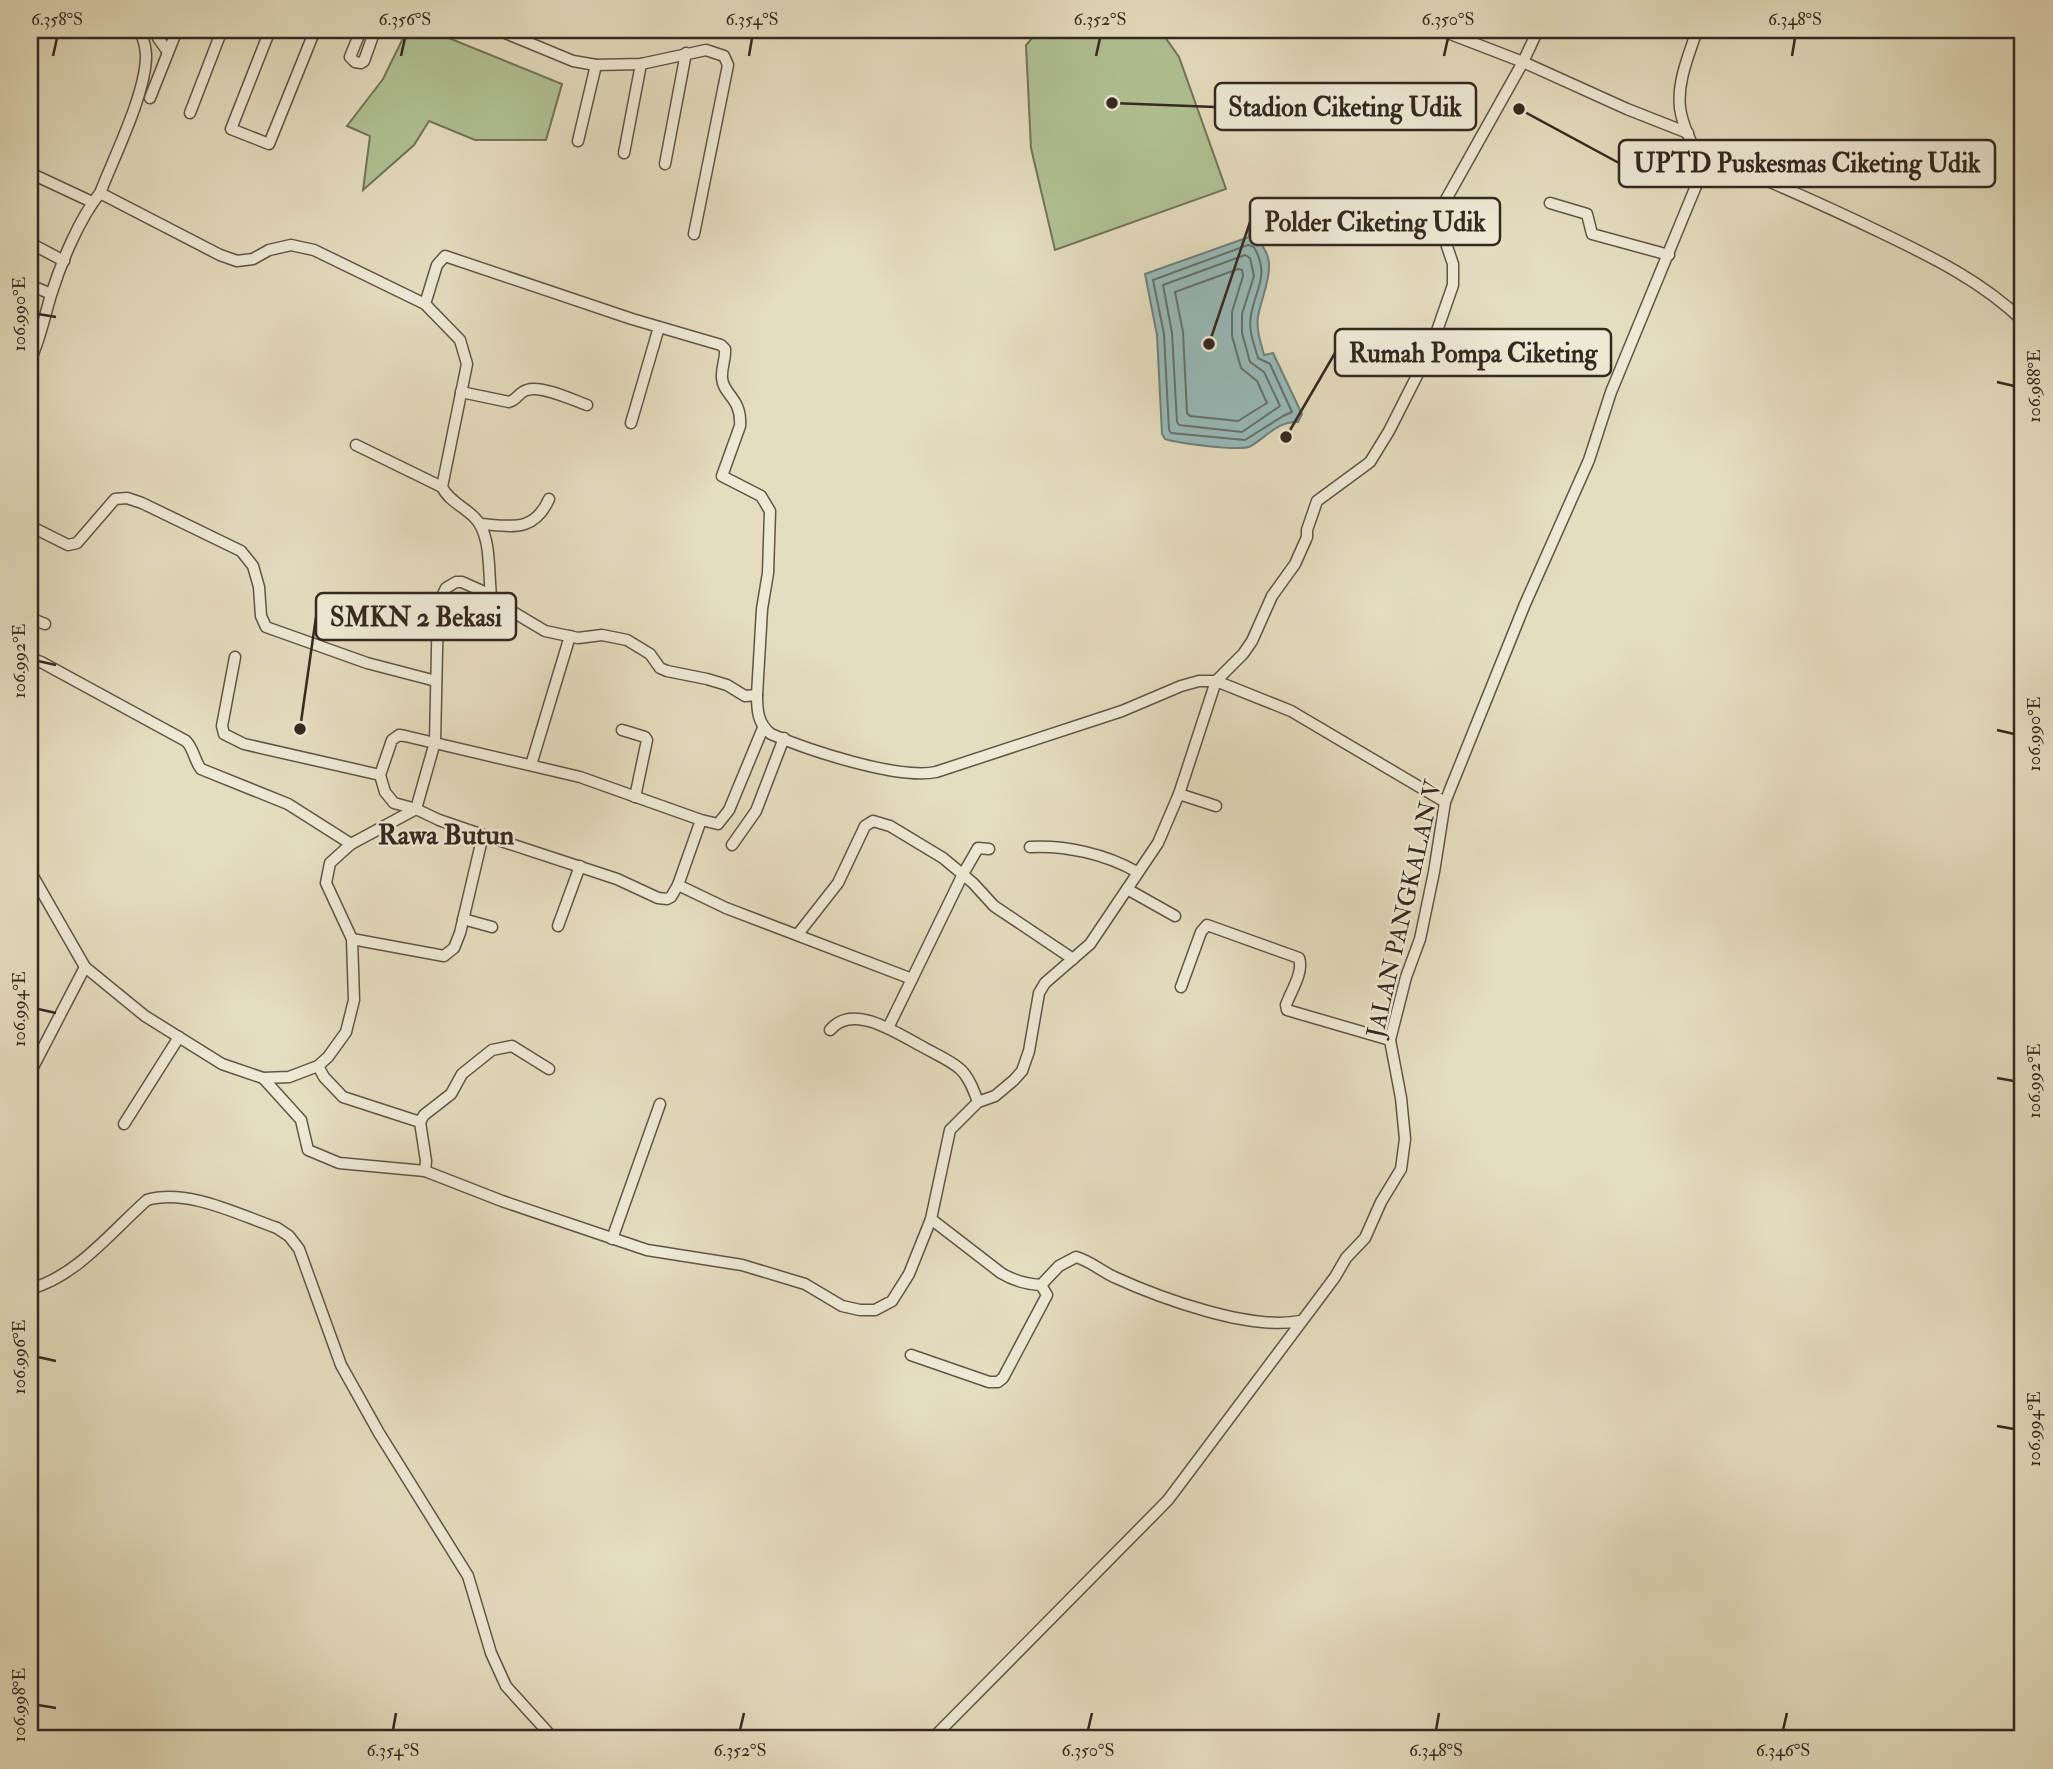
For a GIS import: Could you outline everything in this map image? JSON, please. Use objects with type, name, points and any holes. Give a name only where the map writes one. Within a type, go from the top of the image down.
[{"type":"street","points":[[30,362],[40,339],[51,294],[64,261],[92,202],[100,192],[131,116],[145,71],[147,53],[140,30]]},
{"type":"street","points":[[155,30],[168,52]]},
{"type":"street","points":[[150,98],[177,30]]},
{"type":"street","points":[[190,113],[222,30]]},
{"type":"street","points":[[270,30],[231,129],[270,144],[315,30]]},
{"type":"street","points":[[361,30],[350,57],[361,64],[375,30]]},
{"type":"street","points":[[498,30],[573,61],[596,65],[641,64],[706,50],[724,56],[728,65],[694,234]]},
{"type":"street","points":[[1440,30],[1524,62],[1627,109],[1688,133]]},
{"type":"street","points":[[263,1078],[301,1120],[309,1150],[339,1163],[425,1171],[612,1239],[670,1255],[718,1259],[805,1283],[842,1306],[875,1310],[892,1301],[909,1274],[932,1219],[950,1130],[978,1102],[995,1096],[1022,1071],[1029,1051],[1039,993],[1045,984],[1090,944],[1158,843],[1179,794],[1216,681],[1252,641],[1272,596],[1295,564],[1307,537],[1317,501],[1370,462],[1389,431],[1431,348],[1453,285],[1453,264],[1439,223],[1439,212],[1524,62],[1538,30]]},
{"type":"street","name":"JALAN PANGKALAN V","points":[[932,1739],[1168,1500],[1335,1277],[1346,1258],[1365,1238],[1381,1202],[1401,1169],[1405,1139],[1401,1098],[1390,1040],[1419,939],[1434,872],[1445,802],[1525,604],[1589,460],[1611,392],[1669,255],[1697,179],[1699,164],[1680,111],[1679,89],[1697,30]]},
{"type":"street","points":[[665,164],[686,53]]},
{"type":"street","points":[[624,153],[641,64]]},
{"type":"street","points":[[578,141],[596,65]]},
{"type":"street","points":[[1694,150],[1833,208],[1930,257],[1978,285],[2023,321]]},
{"type":"street","points":[[30,173],[92,202]]},
{"type":"street","points":[[100,192],[220,255],[237,261],[253,259],[269,250],[291,244],[334,258],[425,304],[460,340],[467,365],[442,487],[445,493],[480,524],[486,544],[491,596]]},
{"type":"street","points":[[1550,203],[1587,214],[1592,234],[1669,255]]},
{"type":"street","points":[[30,243],[64,261]]},
{"type":"street","points":[[425,304],[436,265],[445,256],[721,345],[725,349],[722,377],[740,410],[741,418],[722,476],[761,496],[771,511],[757,695],[757,710],[763,728],[771,734],[885,770],[922,775],[1122,711],[1181,686],[1199,681],[1216,681],[1291,711],[1445,802]]},
{"type":"street","points":[[30,285],[51,294]]},
{"type":"street","points":[[631,423],[659,327]]},
{"type":"street","points":[[461,392],[509,402],[514,401],[525,390],[536,388],[587,405]]},
{"type":"street","points":[[356,446],[442,487]]},
{"type":"street","points":[[30,526],[68,545],[77,543],[116,499],[127,498],[142,503],[241,551],[253,566],[259,587],[261,616],[266,627],[367,663],[436,681]]},
{"type":"street","points":[[480,524],[503,527],[533,521],[542,514],[549,499]]},
{"type":"street","points":[[30,871],[85,967],[145,1016],[222,1064],[263,1078],[289,1077],[318,1066],[346,1032],[354,1000],[352,939],[326,883],[330,863],[351,844],[416,809],[435,742],[438,606],[446,588],[456,582],[462,582],[491,596],[545,631],[578,638],[602,635],[627,640],[650,654],[660,668],[667,671],[707,679],[745,696],[757,695]]},
{"type":"street","points":[[30,618],[45,624]]},
{"type":"street","points":[[531,765],[570,636]]},
{"type":"street","points":[[235,657],[222,726],[224,734],[244,744],[380,775]]},
{"type":"street","points":[[30,658],[186,741],[201,769],[289,804],[351,844]]},
{"type":"street","points":[[701,820],[678,885],[671,897],[658,898],[617,879],[397,804],[387,797],[380,775],[395,736],[405,736],[580,777],[718,824],[729,810],[763,728]]},
{"type":"street","points":[[622,730],[647,740],[635,797]]},
{"type":"street","points":[[732,845],[754,814],[784,738]]},
{"type":"street","points":[[1179,794],[1216,806]]},
{"type":"street","points":[[729,810],[754,814]]},
{"type":"street","points":[[798,934],[838,883],[869,821],[890,826],[943,858],[974,883],[993,906],[1073,959]]},
{"type":"street","points":[[352,939],[444,956],[454,948],[483,835]]},
{"type":"street","points":[[1030,847],[1044,846],[1079,851],[1127,866],[1137,872]]},
{"type":"street","points":[[888,1028],[963,874],[978,848],[989,849]]},
{"type":"street","points":[[558,926],[580,866]]},
{"type":"street","points":[[678,885],[714,904],[912,978]]},
{"type":"street","points":[[1127,889],[1175,916]]},
{"type":"street","points":[[463,919],[492,927]]},
{"type":"street","points":[[1181,987],[1201,932],[1207,925],[1299,958],[1299,971],[1286,1005],[1287,1010],[1390,1040]]},
{"type":"street","points":[[30,1073],[85,967]]},
{"type":"street","points":[[830,1030],[841,1020],[855,1019],[888,1028],[962,1071],[978,1102]]},
{"type":"street","points":[[124,1124],[179,1037]]},
{"type":"street","points":[[425,1171],[420,1122],[424,1115],[451,1094],[462,1074],[492,1050],[512,1046],[549,1069]]},
{"type":"street","points":[[318,1066],[324,1077],[343,1097],[420,1122]]},
{"type":"street","points":[[612,1239],[660,1104]]},
{"type":"street","points":[[30,1289],[45,1285],[67,1273],[147,1200],[162,1195],[183,1196],[276,1228],[289,1236],[299,1249],[341,1365],[379,1433],[468,1576],[491,1653],[506,1686],[554,1739]]},
{"type":"street","points":[[932,1219],[1011,1280],[1041,1285]]},
{"type":"street","points":[[1041,1285],[1059,1266],[1076,1257],[1088,1260],[1113,1276],[1171,1300],[1276,1324],[1300,1321]]},
{"type":"street","points":[[911,1355],[989,1382],[998,1382],[1003,1378],[1047,1295],[1041,1285]]},
{"type":"green space","points":[[407,30],[429,30],[562,84],[546,140],[475,140],[429,121],[414,145],[363,190],[370,136],[347,126],[383,79]]},
{"type":"green space","points":[[1039,30],[1160,30],[1179,57],[1226,189],[1055,250],[1031,148],[1026,45]]},
{"type":"water","points":[[1248,227],[1254,227],[1254,238],[1263,246],[1269,265],[1258,322],[1264,355],[1273,353],[1302,414],[1298,422],[1285,424],[1245,448],[1165,439],[1162,434],[1157,335],[1145,274],[1249,237]]},
{"type":"place","name":"Stadion Ciketing Udik","points":[[1112,103]]},
{"type":"place","name":"UPTD Puskesmas Ciketing Udik","points":[[1519,109]]},
{"type":"place","name":"Polder Ciketing Udik","points":[[1209,344]]},
{"type":"place","name":"Rumah Pompa Ciketing","points":[[1286,437]]},
{"type":"place","name":"SMKN 2 Bekasi","points":[[300,729]]},
{"type":"district","name":"Rawa Butun","points":[[446,834]]}]
